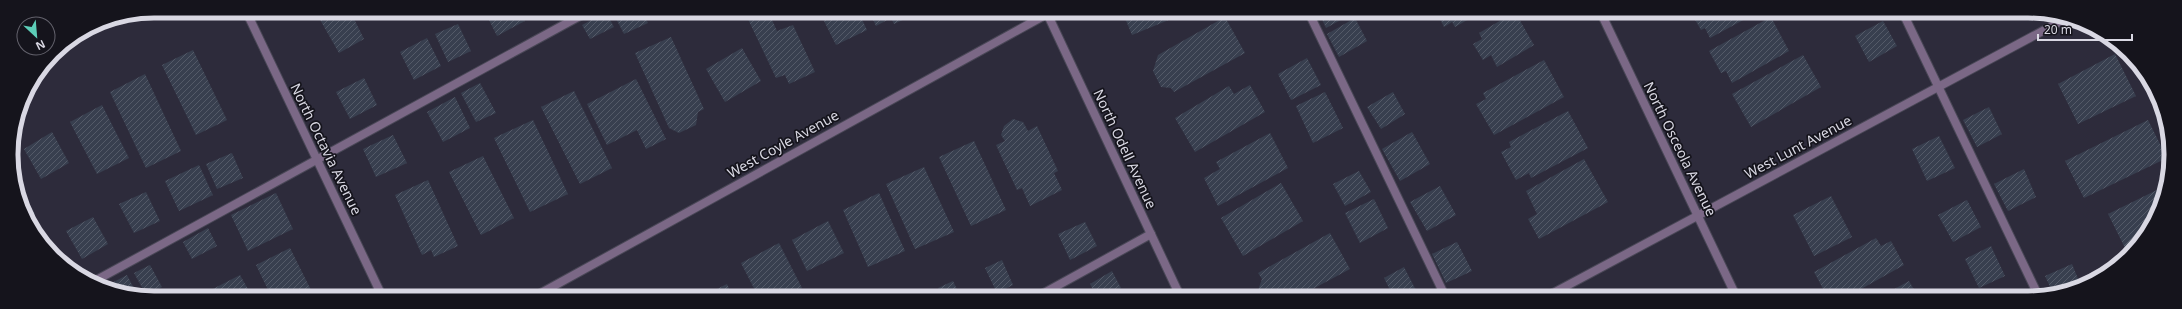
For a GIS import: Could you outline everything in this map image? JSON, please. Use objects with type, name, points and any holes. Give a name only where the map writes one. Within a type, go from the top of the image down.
[{"type":"street","name":"North Octavia Avenue","points":[[249,18],[380,291]]},
{"type":"street","points":[[98,279],[576,18]]},
{"type":"street","name":"West Coyle Avenue","points":[[545,291],[1035,18]]},
{"type":"street","name":"North Odell Avenue","points":[[1049,18],[1178,291]]},
{"type":"street","points":[[1311,18],[1443,291]]},
{"type":"street","name":"North Osceola Avenue","points":[[1603,18],[1734,291]]},
{"type":"street","points":[[1905,18],[2036,291]]},
{"type":"street","name":"West Lunt Avenue","points":[[1557,291],[2059,22]]},
{"type":"street","points":[[1048,291],[1151,234]]},
{"type":"building","points":[[319,18],[354,18],[364,39],[339,53]]},
{"type":"building","points":[[488,18],[524,18],[525,21],[497,36]]},
{"type":"building","points":[[595,18],[609,18],[614,27],[590,39],[582,25]]},
{"type":"building","points":[[616,18],[646,18],[648,23],[624,34]]},
{"type":"building","points":[[747,18],[771,18],[777,31],[793,25],[815,72],[789,84],[785,75],[776,78]]},
{"type":"building","points":[[822,18],[861,18],[867,30],[836,45]]},
{"type":"building","points":[[872,18],[891,18],[876,26]]},
{"type":"building","points":[[891,18],[907,18],[894,24]]},
{"type":"building","points":[[1125,18],[1174,18],[1132,35]]},
{"type":"building","points":[[1223,18],[1226,18],[1245,53],[1174,92],[1171,88],[1161,87],[1153,71],[1158,55]]},
{"type":"building","points":[[1321,18],[1344,18],[1326,28]]},
{"type":"building","points":[[1355,18],[1367,41],[1339,57],[1327,34]]},
{"type":"building","points":[[1440,18],[1471,18],[1455,27],[1452,22],[1444,27]]},
{"type":"building","points":[[1505,18],[1518,18],[1534,45],[1497,67],[1491,55],[1483,60],[1473,44],[1482,39],[1479,33]]},
{"type":"building","points":[[1694,18],[1747,18],[1710,38],[1705,28],[1701,30]]},
{"type":"building","points":[[1772,18],[1789,51],[1732,83],[1726,71],[1721,73],[1709,51]]},
{"type":"building","points":[[1883,21],[1897,46],[1869,62],[1855,36]]},
{"type":"building","points":[[458,24],[471,51],[448,62],[435,34]]},
{"type":"building","points":[[671,37],[704,109],[698,112],[696,125],[679,133],[669,128],[635,53]]},
{"type":"building","points":[[427,38],[441,66],[414,80],[400,52]]},
{"type":"building","points":[[742,48],[761,81],[725,102],[706,69]]},
{"type":"building","points":[[193,50],[227,120],[196,135],[162,65]]},
{"type":"building","points":[[2115,54],[2136,96],[2078,124],[2058,84]]},
{"type":"building","points":[[1803,55],[1821,87],[1751,127],[1732,94]]},
{"type":"building","points":[[1307,58],[1321,85],[1291,100],[1278,74]]},
{"type":"building","points":[[1544,60],[1564,97],[1494,135],[1476,104],[1486,99],[1483,93]]},
{"type":"building","points":[[145,74],[181,151],[146,168],[110,92]]},
{"type":"building","points":[[364,78],[377,105],[350,119],[336,92]]},
{"type":"building","points":[[636,79],[666,139],[646,149],[637,130],[607,145],[587,104]]},
{"type":"building","points":[[480,83],[496,113],[476,122],[461,93]]},
{"type":"building","points":[[1250,85],[1265,112],[1195,152],[1175,118],[1229,86],[1234,94]]},
{"type":"building","points":[[574,91],[612,168],[580,184],[541,107]]},
{"type":"building","points":[[1325,92],[1343,128],[1313,143],[1296,106]]},
{"type":"building","points":[[1393,92],[1405,114],[1381,129],[1367,107]]},
{"type":"building","points":[[455,97],[470,128],[443,142],[427,112]]},
{"type":"building","points":[[102,105],[129,158],[97,174],[70,122]]},
{"type":"building","points":[[1989,107],[2002,134],[1977,147],[1963,120]]},
{"type":"building","points":[[1568,111],[1588,148],[1531,178],[1529,173],[1516,180],[1501,152],[1511,147],[1509,142]]},
{"type":"building","points":[[1013,119],[1023,122],[1028,131],[1037,126],[1058,171],[1054,173],[1062,190],[1030,206],[1022,188],[1017,190],[996,145],[1005,141],[1001,135],[1004,126]]},
{"type":"building","points":[[533,120],[568,194],[530,212],[494,138]]},
{"type":"building","points":[[2148,120],[2164,152],[2164,159],[2084,198],[2065,161]]},
{"type":"building","points":[[52,132],[69,163],[41,179],[24,149]]},
{"type":"building","points":[[1412,132],[1430,164],[1400,181],[1382,149]]},
{"type":"building","points":[[1270,133],[1288,168],[1218,206],[1204,178],[1220,169],[1216,162]]},
{"type":"building","points":[[393,135],[407,163],[376,177],[363,149]]},
{"type":"building","points":[[1939,136],[1955,168],[1927,181],[1912,149]]},
{"type":"building","points":[[974,141],[1006,210],[971,226],[939,157]]},
{"type":"building","points":[[232,153],[243,178],[217,189],[206,164]]},
{"type":"building","points":[[483,156],[514,218],[481,235],[449,172]]},
{"type":"building","points":[[1584,159],[1608,202],[1539,239],[1528,219],[1537,214],[1526,191]]},
{"type":"building","points":[[199,165],[213,195],[179,211],[165,181]]},
{"type":"building","points":[[924,167],[954,232],[915,249],[886,184]]},
{"type":"building","points":[[2024,169],[2036,197],[2008,211],[1994,184]]},
{"type":"building","points":[[1359,171],[1371,192],[1345,206],[1333,184]]},
{"type":"building","points":[[428,180],[458,246],[434,257],[431,250],[422,255],[395,195]]},
{"type":"building","points":[[1281,183],[1303,221],[1243,256],[1221,218]]},
{"type":"building","points":[[1440,186],[1456,215],[1427,231],[1410,202]]},
{"type":"building","points":[[2159,189],[2150,215],[2136,238],[2126,249],[2108,214]]},
{"type":"building","points":[[146,192],[160,221],[134,233],[119,204]]},
{"type":"building","points":[[276,193],[293,229],[248,251],[231,215]]},
{"type":"building","points":[[879,193],[905,251],[868,267],[843,210]]},
{"type":"building","points":[[24,194],[35,214],[32,216]]},
{"type":"building","points":[[1831,196],[1852,237],[1814,256],[1793,215]]},
{"type":"building","points":[[1374,199],[1388,228],[1360,243],[1345,213]]},
{"type":"building","points":[[1967,200],[1981,227],[1953,242],[1938,215]]},
{"type":"building","points":[[93,217],[108,244],[82,259],[66,231]]},
{"type":"building","points":[[828,221],[844,253],[807,271],[792,240]]},
{"type":"building","points":[[1085,222],[1097,246],[1070,260],[1058,234]]},
{"type":"building","points":[[208,228],[217,246],[192,259],[183,242]]},
{"type":"building","points":[[1330,233],[1350,269],[1309,291],[1258,291],[1262,279],[1258,273]]},
{"type":"building","points":[[1876,238],[1881,246],[1891,241],[1904,265],[1858,291],[1824,291],[1814,272]]},
{"type":"building","points":[[1457,242],[1472,271],[1446,283],[1432,254]]},
{"type":"building","points":[[779,243],[802,288],[796,291],[755,291],[741,263]]},
{"type":"building","points":[[1991,246],[2005,276],[1979,288],[1965,259]]},
{"type":"building","points":[[290,248],[312,291],[269,291],[256,265]]},
{"type":"building","points":[[1002,260],[1013,285],[1001,291],[996,291],[985,268]]},
{"type":"building","points":[[2072,264],[2079,281],[2051,289],[2045,276]]},
{"type":"building","points":[[150,265],[162,287],[154,291],[144,291],[134,273]]},
{"type":"building","points":[[1404,267],[1416,291],[1390,291],[1384,278]]},
{"type":"building","points":[[1112,271],[1121,288],[1116,291],[1094,291],[1090,284]]},
{"type":"building","points":[[127,275],[135,289],[119,286],[111,284]]},
{"type":"building","points":[[240,275],[249,291],[209,291]]},
{"type":"building","points":[[953,281],[958,291],[940,291],[938,288]]},
{"type":"building","points":[[1909,281],[1915,291],[1891,291]]},
{"type":"building","points":[[727,284],[730,291],[713,291]]}]
